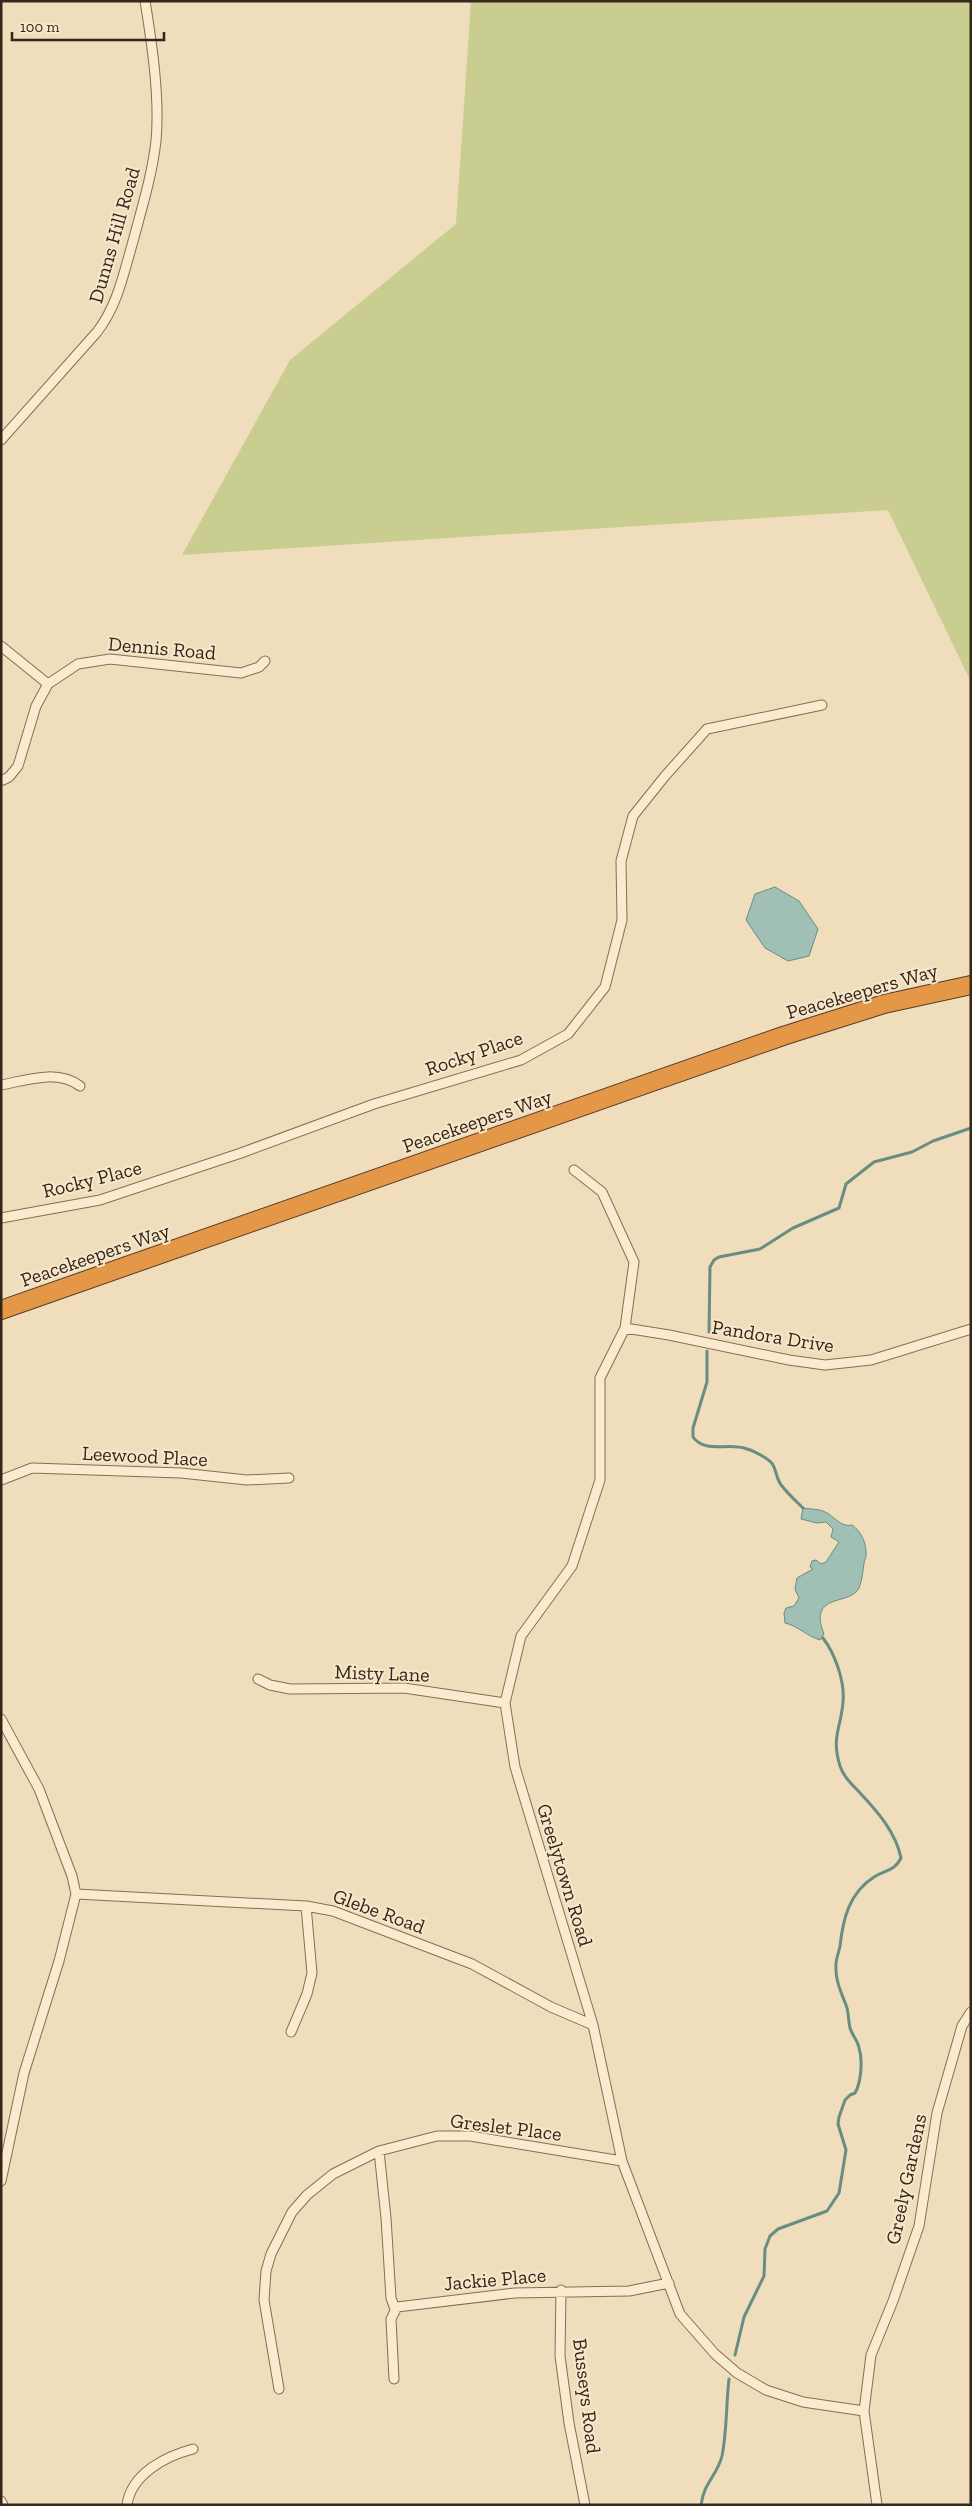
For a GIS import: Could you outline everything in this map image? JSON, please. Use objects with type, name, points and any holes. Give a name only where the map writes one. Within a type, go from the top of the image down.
[{"type":"highway","name":"Peacekeepers Way","points":[[1,1310],[808,1027],[884,1004],[971,985]]},
{"type":"street","name":"Dunns Hill Road","points":[[1,440],[97,332],[108,317],[119,290],[150,175],[157,132],[145,1]]},
{"type":"street","points":[[1,646],[48,684]]},
{"type":"street","name":"Dennis Road","points":[[3,780],[9,777],[18,766],[36,706],[48,684],[78,664],[99,659],[241,673],[259,667],[265,661]]},
{"type":"street","name":"Rocky Place","points":[[1,1218],[100,1200],[241,1153],[374,1104],[521,1060],[568,1034],[605,987],[622,920],[621,860],[633,816],[665,776],[707,729],[822,705]]},
{"type":"street","points":[[1,1085],[49,1077],[69,1079],[80,1086]]},
{"type":"street","name":"Greelytown Road","points":[[574,1170],[602,1192],[634,1262],[625,1328],[600,1378],[600,1480],[572,1566],[520,1636],[505,1703],[514,1767],[593,2025],[622,2161],[680,2314],[710,2349],[737,2373],[766,2390],[803,2402],[864,2411]]},
{"type":"street","name":"Pandora Drive","points":[[625,1328],[825,1365],[871,1360],[971,1329]]},
{"type":"street","name":"Leewood Place","points":[[1,1480],[32,1468],[180,1473],[247,1480],[289,1478]]},
{"type":"street","name":"Misty Lane","points":[[258,1679],[270,1685],[290,1689],[404,1688],[505,1703]]},
{"type":"street","points":[[1,1719],[39,1789],[72,1876],[76,1894],[59,1961],[24,2073],[1,2181]]},
{"type":"street","name":"Glebe Road","points":[[76,1894],[306,1906],[333,1911],[472,1964],[556,2010],[593,2025]]},
{"type":"street","points":[[291,2032],[307,1994],[312,1973],[306,1906]]},
{"type":"street","name":"Greely Gardens","points":[[864,2411],[871,2355],[893,2301],[919,2226],[937,2113],[962,2026],[971,2012]]},
{"type":"street","name":"Greslet Place","points":[[279,2389],[264,2300],[264,2280],[271,2254],[292,2212],[307,2195],[333,2174],[379,2151],[438,2136],[470,2136],[622,2161]]},
{"type":"street","points":[[379,2151],[388,2235],[391,2298],[395,2309],[391,2319],[394,2379]]},
{"type":"street","name":"Jackie Place","points":[[395,2309],[404,2306],[515,2293],[561,2290],[629,2291],[669,2283]]},
{"type":"street","name":"Busseys Road","points":[[561,2290],[560,2356],[569,2423],[586,2505]]},
{"type":"street","points":[[864,2411],[877,2505]]},
{"type":"street","points":[[128,2505],[132,2487],[143,2475],[177,2454],[194,2449]]},
{"type":"green space","points":[[471,1],[971,1],[971,682],[888,510],[182,555],[290,360],[456,224]]},
{"type":"water","points":[[775,887],[799,901],[818,929],[809,956],[788,961],[765,948],[746,920],[755,894]]},
{"type":"water","points":[[803,1508],[823,1511],[844,1525],[852,1525],[861,1535],[866,1548],[866,1557],[859,1588],[848,1597],[825,1606],[821,1612],[820,1621],[824,1634],[820,1640],[785,1623],[784,1613],[786,1608],[794,1606],[799,1598],[795,1589],[797,1578],[813,1569],[810,1567],[812,1561],[816,1560],[821,1564],[826,1562],[839,1542],[831,1537],[833,1529],[826,1522],[817,1523],[801,1519]]},
{"type":"waterway","points":[[709,1332],[710,1267],[714,1260],[719,1257],[760,1249],[793,1228],[839,1208],[846,1184],[874,1162],[912,1152],[933,1141],[971,1128]]},
{"type":"waterway","points":[[707,1351],[707,1382],[693,1428],[693,1437],[704,1445],[740,1447],[765,1458],[773,1465],[782,1486],[803,1508]]},
{"type":"waterway","points":[[735,2355],[744,2317],[764,2276],[765,2249],[770,2236],[778,2229],[827,2211],[839,2193],[846,2150],[838,2124],[839,2117],[845,2100],[855,2093],[857,2089],[861,2065],[858,2045],[850,2028],[847,2008],[837,1981],[836,1960],[845,1917],[853,1899],[865,1883],[893,1868],[901,1858],[899,1849],[886,1823],[846,1778],[840,1766],[836,1740],[843,1702],[841,1677],[835,1660],[823,1638]]},
{"type":"waterway","points":[[701,2505],[705,2490],[722,2456],[729,2379]]}]
